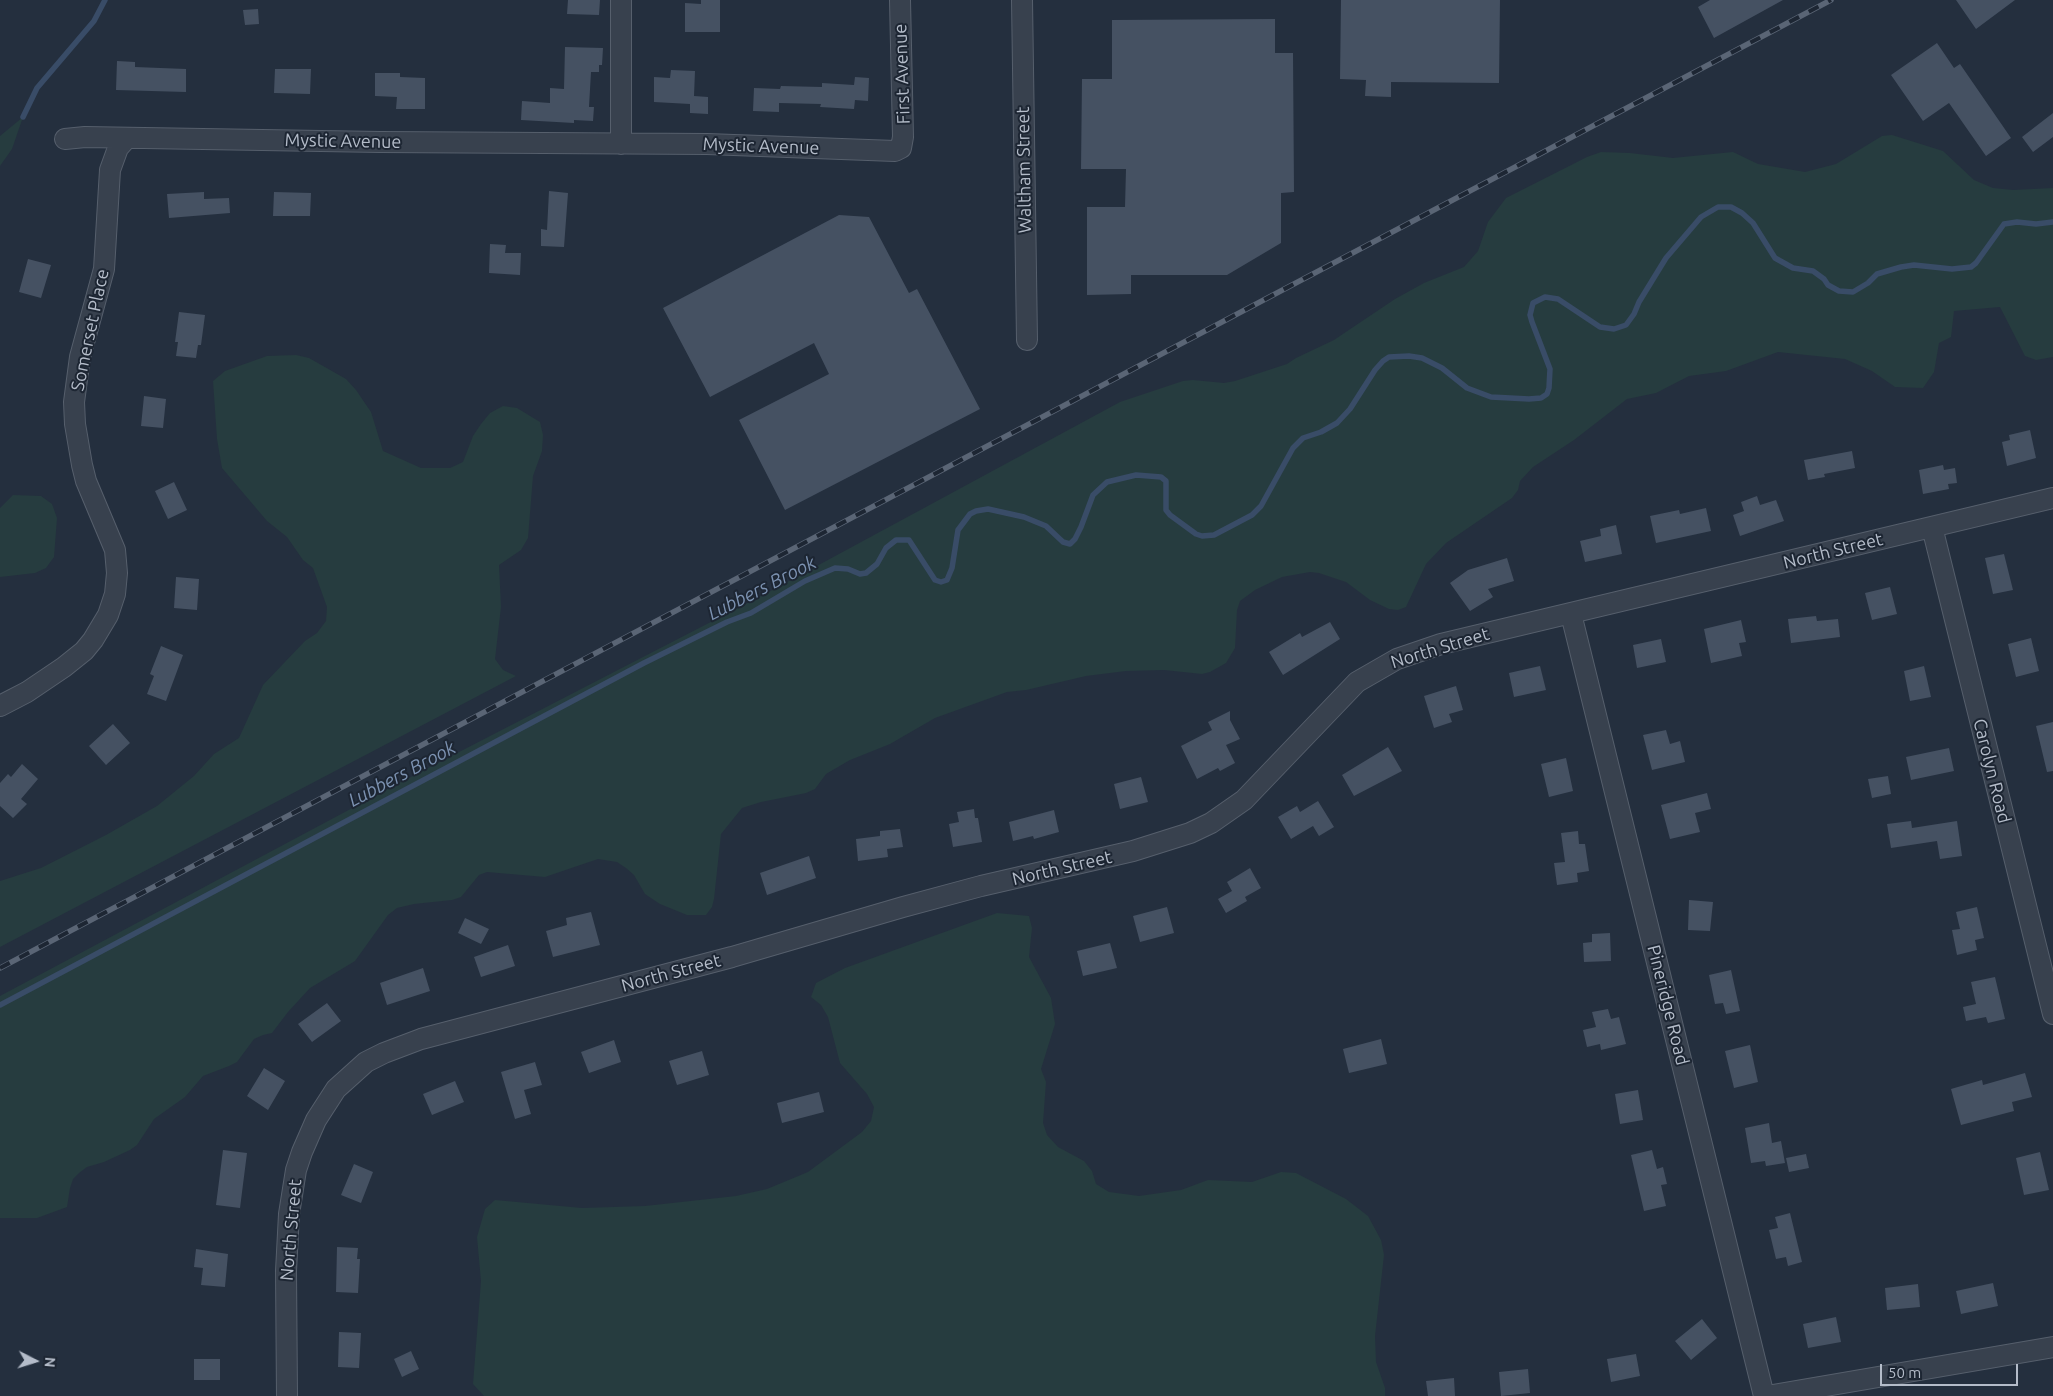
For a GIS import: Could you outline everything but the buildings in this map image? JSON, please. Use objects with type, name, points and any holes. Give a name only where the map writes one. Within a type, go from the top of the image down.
[{"type":"street","points":[[621,0],[621,144]]},
{"type":"street","name":"First Avenue","points":[[900,0],[904,117],[901,148]]},
{"type":"street","name":"Waltham Street","points":[[1022,0],[1027,340]]},
{"type":"street","name":"Mystic Avenue","points":[[66,139],[85,137],[744,145],[893,151],[901,148]]},
{"type":"street","name":"Somerset Place","points":[[0,706],[27,692],[84,651],[108,616],[115,594],[117,573],[115,550],[86,481],[75,424],[74,402],[78,366],[104,264],[110,170],[118,148],[128,138]]},
{"type":"street","name":"North Street","points":[[287,1396],[286,1261],[289,1214],[296,1170],[309,1134],[325,1104],[336,1089],[366,1062],[421,1039],[732,957],[920,902],[1134,851],[1190,833],[1211,824],[1244,800],[1357,682],[1397,659],[1441,644],[2053,498]]},
{"type":"street","name":"Carolyn Road","points":[[1932,527],[2053,1014]]},
{"type":"street","name":"Pineridge Road","points":[[1571,614],[1765,1396]]},
{"type":"street","points":[[1765,1396],[2053,1347]]},
{"type":"green space","points":[[23,117],[12,149],[0,166],[0,136]]},
{"type":"green space","points":[[1892,135],[1943,151],[1974,180],[1993,188],[2013,190],[2053,188],[2053,357],[2036,360],[2025,356],[2000,307],[1954,311],[1951,337],[1939,343],[1934,372],[1923,388],[1895,387],[1872,371],[1845,359],[1778,352],[1726,371],[1689,376],[1656,393],[1627,399],[1574,440],[1533,467],[1520,481],[1518,490],[1512,498],[1446,543],[1426,564],[1406,607],[1398,610],[1389,609],[1370,600],[1346,582],[1319,573],[1310,572],[1282,577],[1255,590],[1240,601],[1237,610],[1235,648],[1226,663],[1210,672],[1202,674],[1164,670],[1126,671],[1086,676],[1026,690],[1007,692],[935,718],[890,744],[850,760],[826,774],[815,789],[806,793],[761,802],[742,808],[721,834],[714,899],[712,907],[706,915],[687,915],[660,904],[645,894],[634,875],[626,868],[617,862],[598,859],[545,877],[487,872],[479,875],[461,897],[397,908],[388,915],[355,961],[310,988],[272,1033],[254,1039],[237,1062],[203,1076],[185,1097],[154,1119],[137,1145],[104,1162],[87,1167],[79,1173],[73,1179],[67,1207],[37,1218],[0,1218],[0,996],[403,781],[765,594],[1120,402],[1183,381],[1224,383],[1235,381],[1287,364],[1334,340],[1395,299],[1424,283],[1464,267],[1478,251],[1488,222],[1506,198],[1587,157],[1601,152],[1673,158],[1733,152],[1758,164],[1805,172],[1836,164],[1882,136]]},
{"type":"green space","points":[[296,355],[309,358],[346,379],[371,412],[383,451],[421,468],[450,468],[463,462],[473,436],[481,424],[490,413],[503,406],[517,408],[540,422],[543,435],[542,451],[533,476],[528,538],[521,550],[499,565],[501,607],[495,659],[503,670],[516,676],[0,947],[0,881],[41,868],[106,835],[157,806],[194,776],[214,754],[239,738],[263,685],[305,641],[317,633],[326,621],[327,607],[313,568],[303,560],[287,537],[267,521],[222,468],[217,439],[213,381],[225,371],[267,356]]},
{"type":"green space","points":[[13,495],[41,496],[52,504],[57,518],[54,557],[46,568],[35,573],[0,577],[0,508]]},
{"type":"green space","points":[[997,913],[1029,916],[1032,928],[1029,957],[1051,998],[1055,1024],[1041,1069],[1046,1082],[1043,1123],[1047,1135],[1058,1147],[1084,1161],[1092,1171],[1096,1184],[1109,1192],[1139,1196],[1181,1190],[1208,1180],[1252,1182],[1281,1172],[1296,1173],[1346,1199],[1368,1216],[1381,1240],[1384,1255],[1375,1336],[1376,1362],[1385,1388],[1385,1396],[484,1396],[473,1384],[481,1281],[477,1237],[485,1209],[495,1200],[582,1208],[645,1206],[736,1196],[767,1189],[808,1172],[862,1132],[871,1121],[874,1107],[867,1094],[840,1063],[828,1017],[821,1005],[811,997],[816,983],[845,968]]},
{"type":"waterway","points":[[23,117],[37,88],[94,21],[105,0]]},
{"type":"waterway","name":"Lubbers Brook","points":[[0,1005],[644,663],[727,622],[751,613],[805,581],[835,568],[848,569],[860,574],[866,573],[877,564],[886,548],[896,540],[909,540],[935,580],[941,582],[947,580],[952,568],[958,530],[970,514],[988,509],[1024,517],[1046,526],[1063,542],[1070,544],[1081,527],[1093,495],[1107,482],[1136,475],[1161,477],[1166,481],[1166,510],[1170,515],[1196,534],[1202,536],[1214,535],[1252,515],[1261,506],[1293,448],[1303,438],[1321,432],[1337,423],[1350,409],[1375,370],[1389,357],[1409,356],[1422,358],[1442,368],[1467,388],[1491,397],[1541,398],[1547,394],[1549,388],[1550,369],[1530,315],[1533,303],[1545,297],[1558,299],[1600,327],[1614,329],[1626,325],[1666,258],[1701,217],[1718,207],[1731,207],[1742,213],[1753,223],[1775,258],[1793,268],[1813,271],[1824,279],[1828,285],[1839,291],[1853,292],[1868,283],[1877,274],[1901,267],[1914,265],[1952,269],[1971,267],[1976,263],[2004,224],[2053,222]]},
{"type":"railway","points":[[0,968],[1831,0]]}]
